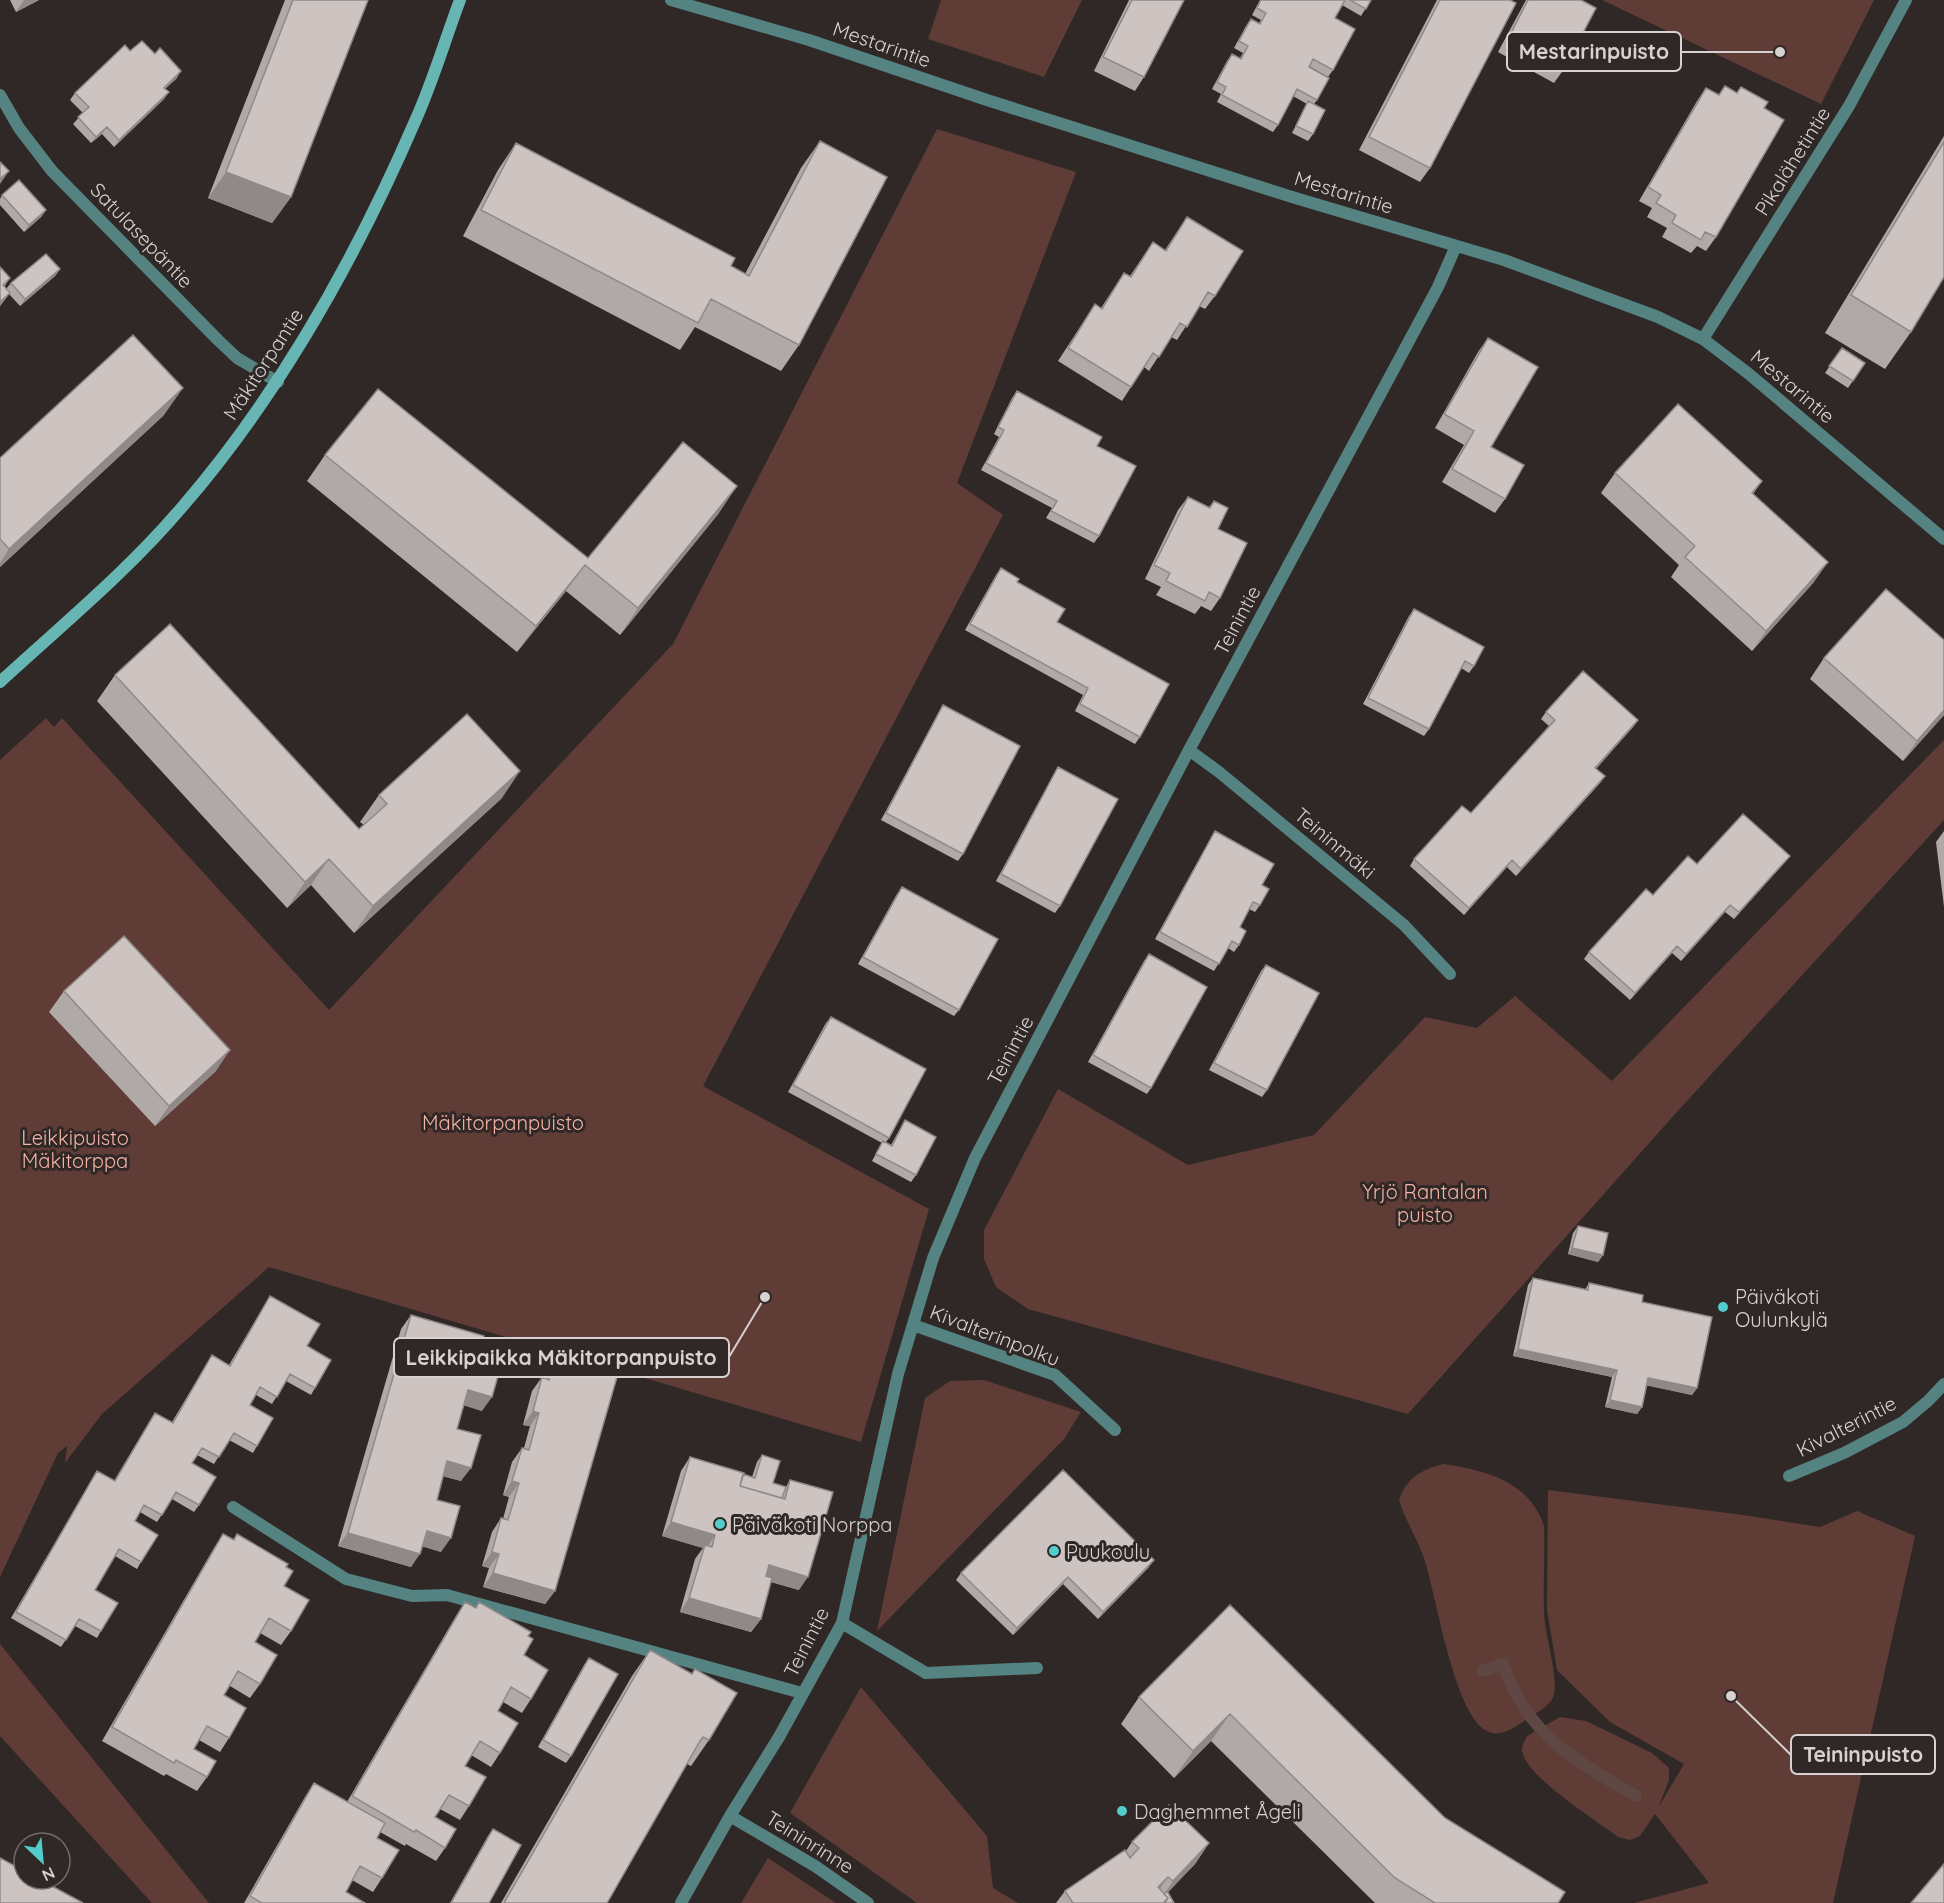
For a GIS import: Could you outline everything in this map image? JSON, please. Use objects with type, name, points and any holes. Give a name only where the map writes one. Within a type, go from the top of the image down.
[{"type":"street","name":"Mäkitorpantie","points":[[0,682],[131,562],[182,508],[225,455],[278,382],[335,285],[417,118],[460,0]]},
{"type":"street","name":"Mestarintie","points":[[671,0],[809,40],[998,104],[1293,197],[1504,260],[1658,317],[1703,339],[1749,374],[1944,539]]},
{"type":"street","name":"Pikalähetintie","points":[[1703,339],[1849,106],[1906,0]]},
{"type":"street","name":"Satulasepäntie","points":[[0,95],[19,128],[52,171],[237,358],[278,382]]},
{"type":"street","name":"Teinintie","points":[[681,1903],[730,1816],[779,1737],[842,1623],[898,1374],[933,1258],[975,1158],[1189,750],[1438,287],[1456,246]]},
{"type":"street","name":"Teininmäki","points":[[1189,750],[1219,772],[1404,925],[1450,974]]},
{"type":"street","name":"Kivalterinpolku","points":[[913,1325],[1055,1375],[1115,1430]]},
{"type":"street","name":"Kivalterintie","points":[[1789,1476],[1844,1453],[1904,1422],[1944,1384]]},
{"type":"street","points":[[233,1507],[346,1579],[412,1596],[447,1595],[802,1693]]},
{"type":"street","points":[[842,1623],[926,1673],[1037,1668]]},
{"type":"street","name":"Teininrinne","points":[[730,1816],[816,1866],[868,1903]]},
{"type":"green space","points":[[941,0],[1082,0],[1044,77],[928,39]]},
{"type":"green space","points":[[1602,0],[1874,0],[1821,104]]},
{"type":"green space","name":"Mäkitorpanpuisto","points":[[937,129],[1076,172],[957,483],[1003,515],[703,1086],[929,1209],[861,1442],[269,1267],[102,1414],[65,1463],[67,1446],[58,1453],[0,1577],[0,760],[46,718],[54,727],[62,718],[329,1010],[673,644]]},
{"type":"green space","name":"Yrjö Rantalan puisto","points":[[1944,740],[1944,820],[1675,1114],[1408,1414],[1028,1309],[996,1287],[984,1259],[984,1230],[1058,1089],[1188,1165],[1314,1135],[1425,1017],[1477,1028],[1515,996],[1612,1081]]},
{"type":"green space","points":[[984,1380],[1081,1412],[1064,1439],[877,1631],[925,1398],[950,1381]]},
{"type":"green space","points":[[1443,1464],[1474,1470],[1504,1480],[1528,1498],[1544,1526],[1544,1613],[1554,1676],[1554,1694],[1550,1702],[1542,1709],[1502,1733],[1487,1731],[1475,1720],[1465,1702],[1448,1652],[1424,1558],[1399,1500],[1411,1480],[1428,1469]]},
{"type":"green space","points":[[1548,1490],[1820,1527],[1857,1511],[1915,1536],[1833,1903],[1634,1903],[1709,1883],[1655,1814],[1640,1836],[1630,1840],[1618,1837],[1562,1797],[1534,1771],[1525,1759],[1522,1749],[1527,1736],[1560,1717],[1586,1721],[1652,1753],[1669,1768],[1669,1780],[1658,1808],[1684,1764],[1610,1722],[1557,1670],[1547,1610]]},
{"type":"green space","points":[[0,1644],[209,1903],[152,1903],[0,1736]]},
{"type":"green space","points":[[861,1687],[987,1836],[993,1888],[1018,1903],[917,1903],[790,1813]]},
{"type":"green space","points":[[768,1858],[836,1903],[741,1903]]},
{"type":"building","points":[[293,0],[368,0],[291,197],[226,172]]},
{"type":"building","points":[[1132,0],[1184,0],[1144,77],[1103,57]]},
{"type":"building","points":[[1261,0],[1345,0],[1335,18],[1355,29],[1333,70],[1313,59],[1309,67],[1329,78],[1317,100],[1297,89],[1278,125],[1222,95],[1226,87],[1217,82],[1232,54],[1241,59],[1248,46],[1239,41],[1251,19],[1260,24],[1266,13],[1257,8]]},
{"type":"building","points":[[1350,0],[1371,0],[1366,9]]},
{"type":"building","points":[[1440,0],[1510,0],[1516,3],[1430,168],[1369,137]]},
{"type":"building","points":[[1528,0],[1581,0],[1596,8],[1564,69],[1508,39]]},
{"type":"building","points":[[142,41],[155,54],[160,48],[181,71],[164,88],[169,92],[119,140],[107,127],[96,137],[78,117],[89,107],[75,93],[125,45],[130,51]]},
{"type":"building","points":[[1725,86],[1737,93],[1741,87],[1768,102],[1764,108],[1784,120],[1716,237],[1705,232],[1701,240],[1672,223],[1676,215],[1656,203],[1661,195],[1648,187],[1706,88],[1719,95]]},
{"type":"building","points":[[1308,101],[1325,110],[1313,134],[1296,126]]},
{"type":"building","points":[[820,141],[887,177],[799,345],[711,299],[698,323],[481,210],[516,143],[735,258],[731,266],[749,276]]},
{"type":"building","points":[[1944,142],[1944,277],[1911,332],[1851,295]]},
{"type":"building","points":[[0,162],[9,171],[0,179]]},
{"type":"building","points":[[19,180],[46,210],[29,225],[2,195]]},
{"type":"building","points":[[1187,217],[1243,251],[1215,296],[1208,292],[1187,327],[1180,323],[1159,357],[1153,353],[1131,387],[1068,348],[1095,304],[1102,309],[1124,273],[1131,277],[1153,242],[1166,251]]},
{"type":"building","points":[[46,254],[60,269],[25,299],[11,283]]},
{"type":"building","points":[[0,267],[10,278],[3,285],[10,293],[0,302]]},
{"type":"building","points":[[133,335],[183,388],[9,549],[0,539],[0,458]]},
{"type":"building","points":[[1488,338],[1538,367],[1491,447],[1524,465],[1505,499],[1452,469],[1474,431],[1444,414]]},
{"type":"building","points":[[1842,348],[1865,363],[1853,381],[1829,366]]},
{"type":"building","points":[[378,389],[588,558],[683,442],[737,486],[638,608],[585,565],[536,626],[325,455]]},
{"type":"building","points":[[1017,391],[1102,437],[1097,446],[1136,466],[1099,536],[1051,511],[1057,501],[986,463],[1004,430],[998,427]]},
{"type":"building","points":[[1678,404],[1762,481],[1752,493],[1828,562],[1766,631],[1685,557],[1695,546],[1615,473]]},
{"type":"building","points":[[1188,497],[1210,508],[1214,501],[1228,508],[1218,529],[1247,543],[1220,598],[1209,592],[1205,601],[1166,581],[1170,573],[1154,565]]},
{"type":"building","points":[[1001,568],[1019,579],[1017,582],[1065,609],[1057,622],[1169,684],[1140,737],[1080,704],[1088,688],[970,624]]},
{"type":"building","points":[[1886,589],[1944,640],[1944,710],[1917,741],[1824,658]]},
{"type":"building","points":[[1414,609],[1484,647],[1474,666],[1465,661],[1429,729],[1368,698]]},
{"type":"building","points":[[170,624],[359,829],[387,804],[379,795],[467,714],[520,771],[373,906],[329,859],[305,882],[115,675]]},
{"type":"building","points":[[1583,671],[1638,720],[1595,768],[1605,776],[1521,869],[1512,860],[1469,908],[1414,859],[1462,806],[1471,813],[1555,720],[1546,712]]},
{"type":"building","points":[[943,705],[1020,746],[963,854],[886,813]]},
{"type":"building","points":[[1058,767],[1118,799],[1060,906],[1001,874]]},
{"type":"building","points":[[1743,814],[1790,856],[1739,912],[1730,905],[1686,954],[1677,946],[1635,993],[1589,952],[1646,889],[1653,895],[1688,856],[1697,864]]},
{"type":"building","points":[[1215,831],[1274,864],[1262,885],[1269,889],[1260,905],[1253,902],[1240,927],[1246,931],[1239,945],[1232,941],[1219,964],[1160,932]]},
{"type":"building","points":[[902,887],[998,939],[959,1010],[863,957]]},
{"type":"building","points":[[124,936],[230,1050],[169,1106],[64,991]]},
{"type":"building","points":[[1149,954],[1207,987],[1151,1088],[1093,1055]]},
{"type":"building","points":[[1266,965],[1319,993],[1267,1090],[1214,1063]]},
{"type":"building","points":[[831,1017],[926,1069],[889,1138],[793,1085]]},
{"type":"building","points":[[905,1120],[936,1137],[916,1175],[876,1154],[883,1141],[892,1146]]},
{"type":"building","points":[[1578,1226],[1608,1233],[1603,1255],[1572,1248]]},
{"type":"building","points":[[1533,1278],[1588,1290],[1589,1283],[1643,1295],[1642,1302],[1712,1317],[1697,1388],[1648,1378],[1642,1407],[1610,1400],[1617,1370],[1518,1349]]},
{"type":"building","points":[[270,1296],[320,1324],[307,1346],[331,1360],[315,1388],[290,1374],[277,1397],[260,1387],[250,1405],[273,1418],[257,1446],[234,1433],[219,1457],[202,1448],[192,1463],[216,1477],[199,1505],[176,1492],[162,1515],[144,1505],[135,1521],[158,1535],[141,1562],[119,1549],[95,1590],[118,1603],[101,1631],[79,1619],[66,1640],[16,1612],[97,1471],[115,1481],[155,1413],[173,1423],[212,1355],[230,1366]]},
{"type":"building","points":[[411,1315],[484,1336],[478,1358],[501,1365],[492,1397],[468,1390],[457,1429],[481,1435],[471,1468],[447,1461],[437,1500],[460,1506],[451,1538],[427,1531],[420,1554],[348,1533]]},
{"type":"building","points":[[555,1359],[617,1377],[555,1591],[493,1573],[499,1554],[492,1552],[501,1518],[508,1520],[519,1483],[512,1481],[522,1448],[529,1450],[539,1413],[533,1411],[542,1377],[549,1380]]},
{"type":"building","points":[[762,1455],[780,1461],[773,1483],[786,1487],[782,1498],[740,1486],[743,1474],[755,1478]]},
{"type":"building","points":[[690,1457],[744,1473],[740,1486],[785,1499],[790,1480],[833,1492],[808,1577],[769,1565],[766,1576],[772,1578],[761,1619],[689,1598],[705,1545],[712,1547],[715,1535],[671,1522]]},
{"type":"building","points":[[1063,1470],[1154,1560],[1103,1612],[1068,1577],[1017,1628],[961,1573]]},
{"type":"building","points":[[223,1534],[234,1540],[237,1534],[288,1564],[286,1567],[293,1571],[284,1586],[309,1600],[291,1631],[269,1618],[255,1642],[277,1655],[260,1684],[238,1671],[224,1695],[246,1708],[229,1738],[207,1726],[194,1749],[216,1761],[207,1777],[176,1760],[174,1763],[112,1727]]},
{"type":"building","points":[[465,1602],[476,1608],[479,1602],[531,1632],[528,1636],[533,1639],[524,1655],[548,1670],[531,1699],[511,1687],[498,1711],[518,1723],[500,1753],[480,1741],[465,1766],[486,1777],[469,1806],[449,1795],[435,1817],[456,1829],[445,1848],[352,1796]]},
{"type":"building","points":[[1230,1605],[1445,1818],[1565,1892],[1558,1903],[1435,1903],[1395,1878],[1230,1714],[1193,1751],[1139,1697]]},
{"type":"building","points":[[650,1650],[692,1674],[695,1669],[737,1693],[709,1740],[703,1737],[700,1741],[607,1903],[504,1903]]},
{"type":"building","points":[[589,1658],[618,1674],[571,1756],[543,1740]]},
{"type":"building","points":[[314,1783],[385,1823],[377,1838],[399,1850],[382,1878],[360,1866],[346,1892],[365,1903],[262,1903],[250,1896]]},
{"type":"building","points":[[1169,1805],[1209,1843],[1173,1881],[1168,1877],[1158,1887],[1168,1898],[1163,1903],[1073,1903],[1065,1891],[1125,1850],[1130,1858],[1139,1848],[1132,1842]]},
{"type":"building","points":[[493,1829],[521,1845],[489,1903],[451,1903]]},
{"type":"building","points":[[0,1858],[12,1864],[12,1891],[61,1891],[83,1903],[0,1903]]},
{"type":"building","points":[[1944,1864],[1944,1903],[1911,1903]]},
{"type":"building","points":[[1167,1891],[1174,1903],[1165,1903],[1168,1898],[1164,1894]]},
{"type":"waterway","points":[[1482,1671],[1503,1664],[1513,1689],[1526,1710],[1556,1744],[1636,1796]]},
{"type":"place","name":"Mestarinpuisto","points":[[1780,52]]},
{"type":"place","name":"Leikkipaikka Mäkitorpanpuisto","points":[[765,1297]]},
{"type":"place","name":"Päiväkoti Oulunkylä","points":[[1723,1307]]},
{"type":"place","name":"Päiväkoti Norppa","points":[[720,1524]]},
{"type":"place","name":"Puukoulu","points":[[1054,1551]]},
{"type":"place","name":"Teininpuisto","points":[[1731,1696]]},
{"type":"place","name":"Daghemmet Ågeli","points":[[1122,1811]]},
{"type":"park label","name":"Leikkipuisto Mäkitorppa","points":[[75,1148]]}]
